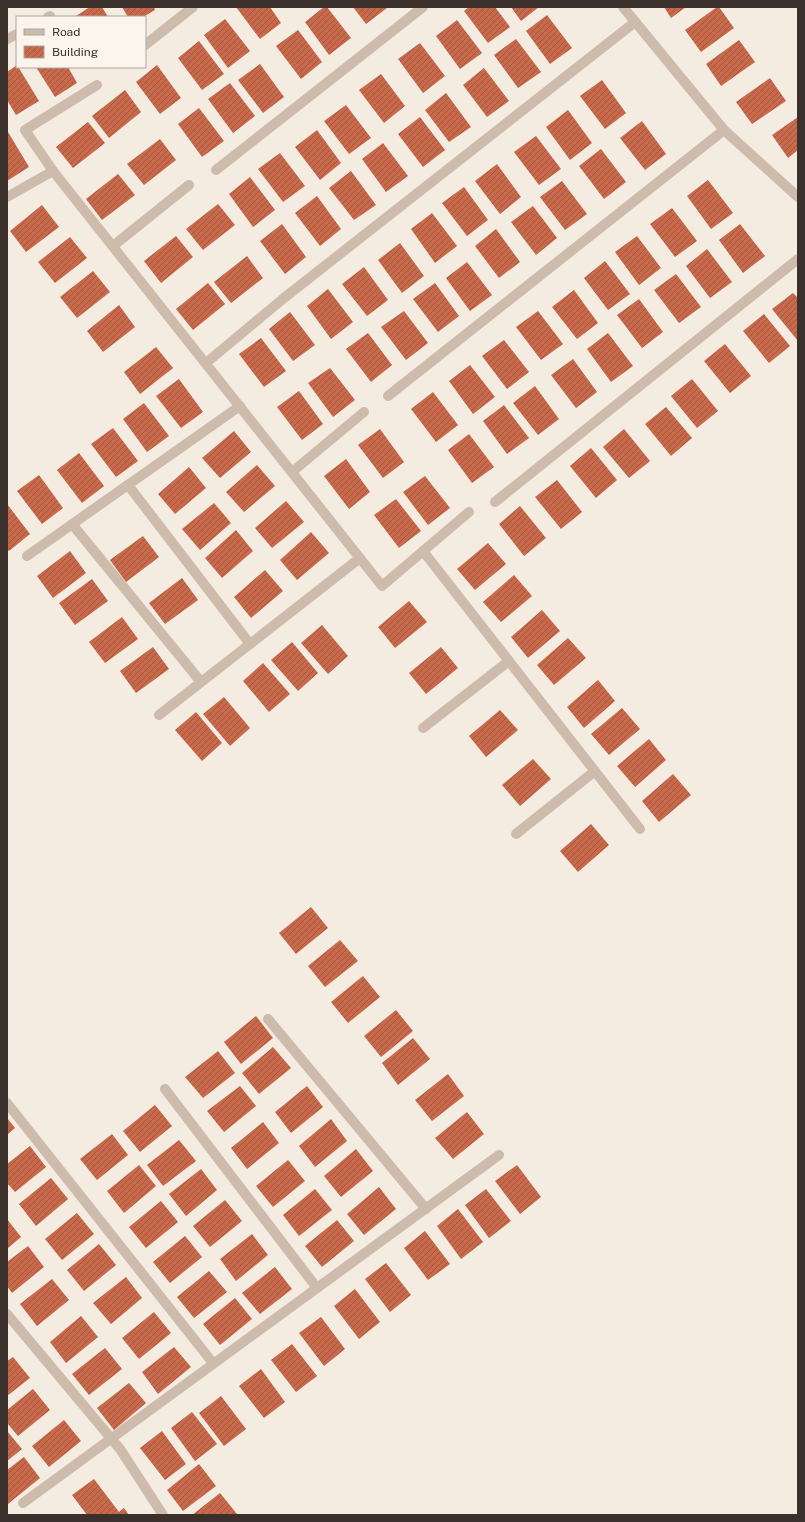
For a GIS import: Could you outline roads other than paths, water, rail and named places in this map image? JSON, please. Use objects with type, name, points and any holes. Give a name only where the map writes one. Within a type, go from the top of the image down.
[{"type":"street","points":[[146,44],[193,7]]},
{"type":"street","points":[[216,170],[423,7]]},
{"type":"street","points":[[623,7],[724,130],[798,197]]},
{"type":"street","points":[[206,363],[284,298],[635,22]]},
{"type":"street","points":[[7,39],[16,34]]},
{"type":"street","points":[[97,85],[25,130],[53,171],[382,586],[469,512]]},
{"type":"street","points":[[388,396],[724,130]]},
{"type":"street","points":[[7,197],[53,171]]},
{"type":"street","points":[[113,246],[189,185]]},
{"type":"street","points":[[496,502],[798,260]]},
{"type":"street","points":[[27,556],[240,406]]},
{"type":"street","points":[[292,472],[364,412]]},
{"type":"street","points":[[128,485],[250,644]]},
{"type":"street","points":[[72,524],[200,682]]},
{"type":"street","points":[[423,551],[640,829]]},
{"type":"street","points":[[159,715],[360,558]]},
{"type":"street","points":[[423,728],[509,661]]},
{"type":"street","points":[[516,834],[595,771]]},
{"type":"street","points":[[268,1019],[426,1209]]},
{"type":"street","points":[[165,1089],[317,1288]]},
{"type":"street","points":[[7,1103],[213,1363]]},
{"type":"street","points":[[23,1503],[498,1155]]},
{"type":"street","points":[[7,1314],[120,1449],[163,1515]]}]
